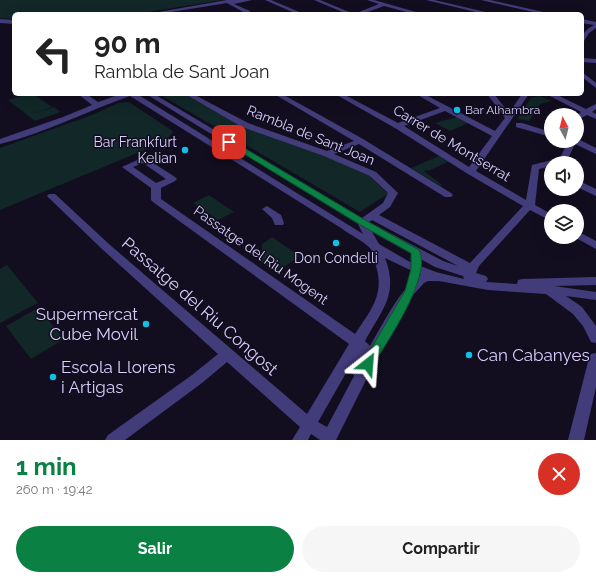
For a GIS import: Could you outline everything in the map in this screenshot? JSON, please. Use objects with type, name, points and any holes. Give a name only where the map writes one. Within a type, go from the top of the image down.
[{"type":"street","points":[[162,12],[236,0]]},
{"type":"street","points":[[178,12],[250,0]]},
{"type":"street","points":[[267,0],[296,12]]},
{"type":"street","points":[[316,0],[347,12]]},
{"type":"street","points":[[369,0],[413,12]]},
{"type":"street","points":[[428,0],[479,12]]},
{"type":"street","points":[[483,0],[539,12]]},
{"type":"street","points":[[229,3],[248,12]]},
{"type":"street","points":[[362,12],[384,4]]},
{"type":"street","points":[[491,12],[505,4]]},
{"type":"street","points":[[0,21],[12,23]]},
{"type":"street","points":[[584,22],[596,25]]},
{"type":"street","points":[[0,24],[12,23]]},
{"type":"street","points":[[584,35],[596,25]]},
{"type":"street","points":[[584,36],[593,36]]},
{"type":"street","points":[[584,60],[596,61]]},
{"type":"street","points":[[584,76],[596,86]]},
{"type":"street","points":[[84,96],[97,105]]},
{"type":"street","points":[[0,142],[66,119],[97,105],[122,96]]},
{"type":"street","points":[[135,96],[345,226],[374,247],[416,269],[456,281]]},
{"type":"street","points":[[152,96],[362,222],[439,264],[497,282],[596,281]]},
{"type":"street","name":"Rambla de Sant Joan","points":[[192,96],[245,125],[327,154],[373,174],[393,193],[387,205],[373,216],[362,222]]},
{"type":"street","points":[[281,96],[360,141],[448,195]]},
{"type":"street","name":"Carrer de Montserrat","points":[[342,96],[398,126],[471,172],[544,214]]},
{"type":"street","points":[[423,96],[496,135]]},
{"type":"street","points":[[492,96],[509,118]]},
{"type":"street","points":[[471,172],[525,96]]},
{"type":"street","points":[[553,96],[596,117]]},
{"type":"street","points":[[585,112],[596,106]]},
{"type":"street","points":[[398,126],[446,108]]},
{"type":"street","points":[[519,125],[544,133]]},
{"type":"street","points":[[327,154],[360,141]]},
{"type":"street","points":[[584,146],[596,151]]},
{"type":"street","points":[[470,274],[475,264],[530,205],[535,167],[544,165]]},
{"type":"street","name":"Passatge del Riu Mogent","points":[[156,187],[156,200],[358,344]]},
{"type":"street","points":[[584,187],[596,193]]},
{"type":"street","name":"Passatge del Riu Congost","points":[[52,196],[106,247],[309,425],[329,439]]},
{"type":"street","points":[[267,209],[277,218],[279,223]]},
{"type":"street","points":[[373,216],[466,266],[470,274]]},
{"type":"street","points":[[300,440],[358,344],[382,300],[385,287],[383,271],[362,222]]},
{"type":"street","points":[[584,238],[596,246]]},
{"type":"street","points":[[410,291],[416,269],[416,252]]},
{"type":"street","points":[[329,439],[374,351],[410,291],[420,280],[428,277],[500,288],[564,291],[596,296]]},
{"type":"street","points":[[547,290],[568,301],[578,310],[589,323],[596,338]]},
{"type":"street","points":[[358,344],[365,348],[356,364],[362,376]]},
{"type":"street","points":[[113,440],[197,379],[228,354]]},
{"type":"street","points":[[576,440],[596,358]]},
{"type":"green space","points":[[0,0],[223,0],[148,12],[12,12],[12,19],[0,18]]},
{"type":"green space","points":[[22,96],[36,96],[52,107],[33,114],[54,107],[61,112],[35,121],[8,100]]},
{"type":"green space","points":[[162,96],[189,96],[248,129],[326,156],[370,176],[388,194],[360,212]]},
{"type":"green space","points":[[539,96],[551,101],[540,104],[529,121],[517,119],[531,98]]},
{"type":"green space","points":[[129,102],[173,132],[166,141],[0,210],[0,148],[92,115],[118,103]]},
{"type":"green space","points":[[457,117],[468,123],[450,131],[435,123]]},
{"type":"green space","points":[[439,156],[448,162],[428,171],[424,171],[442,185],[440,186],[411,168]]},
{"type":"green space","points":[[209,195],[234,212],[218,220],[193,203]]},
{"type":"green space","points":[[272,237],[300,256],[276,272],[261,262],[262,244]]},
{"type":"green space","points":[[7,265],[38,303],[0,323],[0,269]]},
{"type":"green space","points":[[38,308],[64,339],[31,359],[6,326]]},
{"type":"place","name":"Bar Alhambra","points":[[457,110]]},
{"type":"place","name":"Bar Frankfurt Kelian","points":[[185,150]]},
{"type":"place","name":"Don Condelli","points":[[336,243]]},
{"type":"place","name":"Supermercat Cube Movil","points":[[146,324]]},
{"type":"place","name":"Can Cabanyes","points":[[469,355]]},
{"type":"place","name":"Escola Llorens i Artigas","points":[[53,377]]},
{"type":"route","points":[[229,142],[362,222],[416,252],[416,269],[410,291],[374,351],[368,364]]}]
